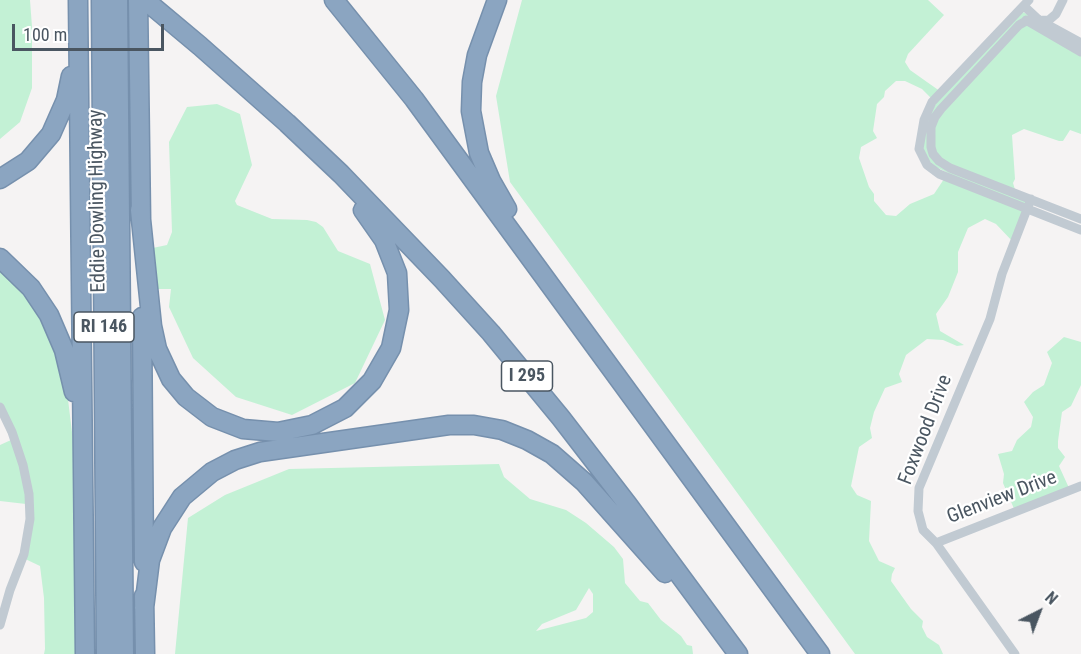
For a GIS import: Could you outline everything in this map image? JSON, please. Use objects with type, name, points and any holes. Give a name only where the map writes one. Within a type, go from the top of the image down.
[{"type":"highway","points":[[0,179],[19,168],[37,153],[51,134],[62,112],[71,76],[78,0]]},
{"type":"highway","points":[[78,0],[85,654]]},
{"type":"highway","name":"Eddie Dowling Highway","points":[[101,0],[106,654]]},
{"type":"highway","name":"Eddie Dowling Highway","points":[[118,0],[124,654]]},
{"type":"highway","points":[[334,0],[414,99],[820,654]]},
{"type":"highway","points":[[497,0],[477,55],[472,82],[471,111],[475,140],[484,168],[498,194],[588,337]]},
{"type":"highway","points":[[145,2],[140,210],[145,654]]},
{"type":"highway","name":"I 295","points":[[145,2],[208,52],[287,123],[341,174],[418,253],[508,354],[612,483],[737,654]]},
{"type":"highway","points":[[140,210],[154,337],[165,369],[186,397],[212,417],[233,426],[255,431],[278,432],[301,429],[335,415],[364,391],[386,359],[398,323],[399,285],[389,250],[378,229],[287,123]]},
{"type":"highway","points":[[0,258],[24,280],[37,297],[53,323],[64,350],[74,396],[84,519]]},
{"type":"highway","points":[[144,608],[150,560],[168,517],[191,488],[223,465],[247,455],[273,450],[436,426],[474,425],[515,434],[540,446],[562,462],[610,510],[737,654]]},
{"type":"street","points":[[1063,0],[1056,14],[1049,20],[1026,21],[1019,25],[935,117],[930,136],[933,154],[950,168],[1081,219]]},
{"type":"street","points":[[1023,6],[1039,20],[1081,43]]},
{"type":"street","points":[[1023,6],[1026,21],[1081,52]]},
{"type":"street","points":[[1023,6],[927,110],[919,149],[932,170],[947,178],[1081,230]]},
{"type":"street","points":[[947,178],[950,168]]},
{"type":"street","name":"Foxwood Drive","points":[[1015,654],[936,543],[923,530],[918,511],[919,488],[990,319],[1002,274],[1031,199]]},
{"type":"street","points":[[0,406],[23,465],[29,494],[30,519],[24,554],[0,625]]},
{"type":"street","name":"Glenview Drive","points":[[936,543],[1081,486]]},
{"type":"green space","points":[[0,0],[30,0],[32,88],[20,122],[0,139]]},
{"type":"green space","points":[[522,0],[928,0],[944,15],[908,54],[905,62],[910,70],[944,94],[1021,11],[1081,43],[1081,134],[1070,130],[1063,141],[1024,129],[1012,135],[1015,179],[1013,183],[1016,193],[1032,202],[1014,243],[996,224],[985,219],[968,228],[958,252],[958,272],[948,297],[936,314],[940,331],[964,345],[957,346],[943,340],[927,339],[906,355],[899,374],[902,382],[885,388],[874,412],[870,428],[872,438],[859,447],[851,486],[857,495],[871,501],[869,541],[879,561],[895,568],[891,581],[911,609],[923,621],[922,627],[927,637],[939,645],[943,654],[855,654],[510,182],[496,96]],"holes":[[[896,81],[905,81],[922,89],[936,103],[926,125],[923,149],[928,160],[948,173],[934,194],[910,204],[896,216],[886,215],[874,201],[874,194],[869,187],[859,158],[861,147],[877,138],[873,131],[877,104],[884,97],[885,91]]]},
{"type":"green space","points":[[217,104],[240,114],[252,165],[235,201],[237,205],[272,219],[307,220],[323,227],[338,251],[370,264],[385,320],[355,383],[292,415],[236,397],[193,358],[169,307],[171,289],[146,289],[143,250],[167,245],[172,232],[169,142],[187,107]]},
{"type":"green space","points":[[0,263],[17,278],[62,350],[75,457],[83,654],[44,654],[44,598],[40,566],[21,557],[26,544],[26,504],[0,501],[0,445],[11,440],[0,414]]},
{"type":"green space","points":[[1064,337],[1081,342],[1081,385],[1071,406],[1062,412],[1058,441],[1058,448],[1065,457],[1059,466],[1069,488],[1015,511],[1003,483],[1004,474],[998,454],[1012,451],[1017,440],[1031,427],[1033,417],[1024,402],[1044,385],[1052,363],[1047,352]]},
{"type":"green space","points":[[499,464],[504,477],[530,499],[566,510],[586,523],[614,547],[623,559],[625,583],[640,601],[648,603],[661,620],[681,636],[687,645],[692,646],[693,654],[175,654],[188,518],[225,495],[289,469]],"holes":[[[589,588],[593,594],[593,612],[586,618],[536,631],[542,624],[576,610]]]}]
